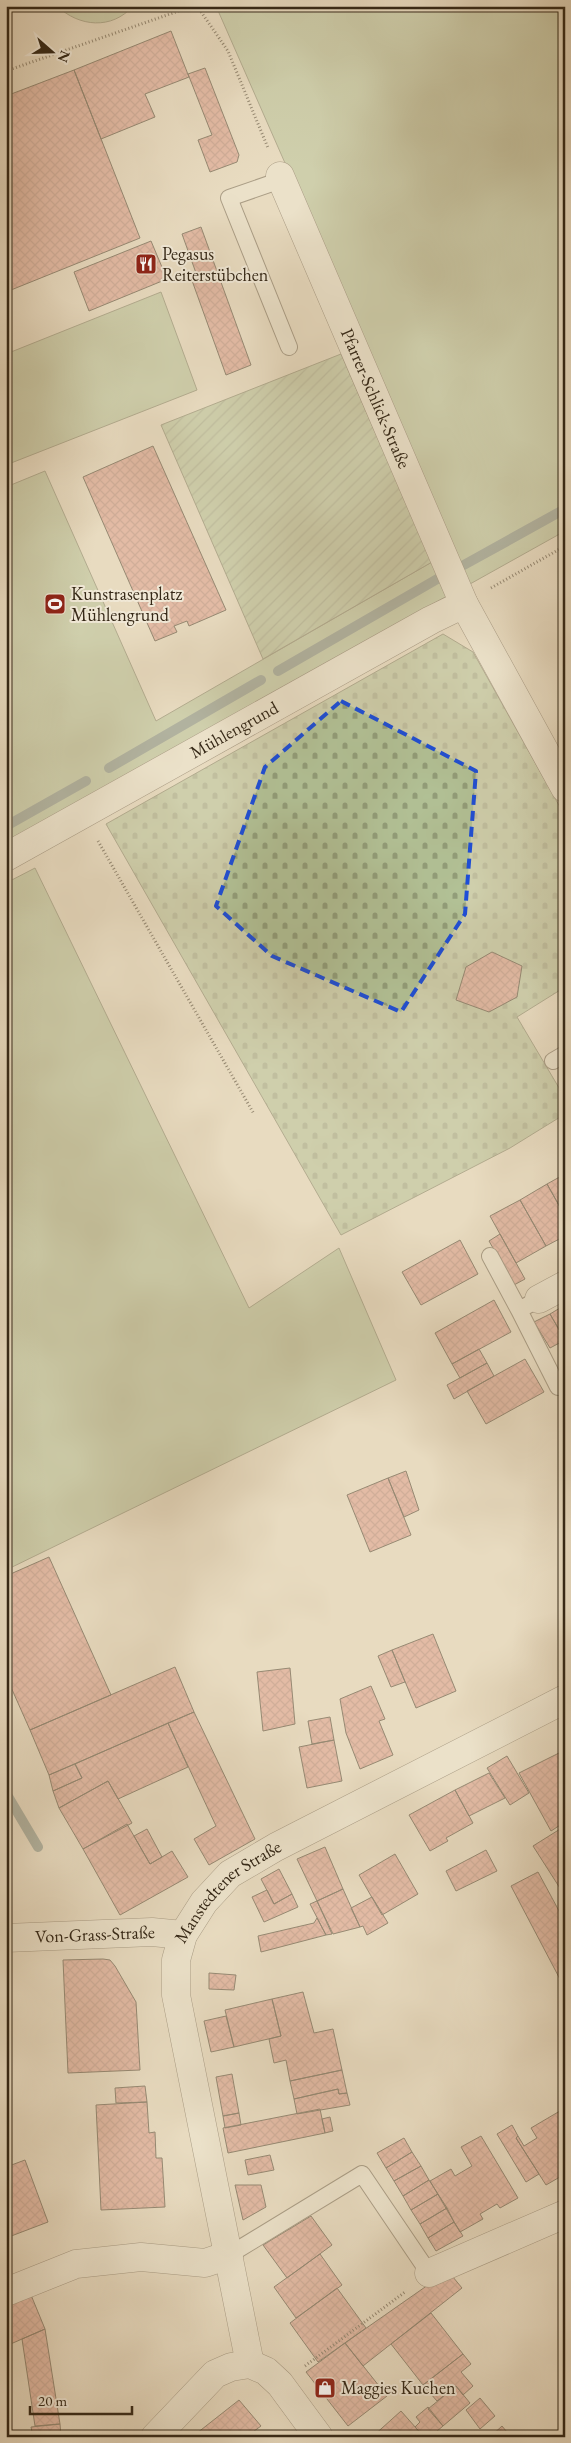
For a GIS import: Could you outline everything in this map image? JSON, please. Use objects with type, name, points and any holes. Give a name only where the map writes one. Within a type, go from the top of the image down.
[{"type":"street","name":"Pfarrer-Schlick-Straße","points":[[281,178],[464,604],[565,788]]},
{"type":"street","name":"Mühlengrund","points":[[6,856],[83,815],[431,620],[464,604]]},
{"type":"street","points":[[529,1304],[565,1285]]},
{"type":"street","name":"Manstedtener Straße","points":[[250,2364],[176,1995],[176,1960],[184,1935],[204,1902],[230,1874],[276,1847],[565,1700]]},
{"type":"street","name":"Von-Grass-Straße","points":[[6,1938],[152,1932],[184,1935]]},
{"type":"street","points":[[429,2274],[565,2214]]},
{"type":"street","points":[[6,2292],[76,2264],[141,2257],[205,2263],[229,2256]]},
{"type":"street","points":[[155,2437],[215,2374],[231,2367],[250,2364],[266,2370],[280,2384],[319,2437]]},
{"type":"lane","points":[[281,178],[229,198],[288,347]]},
{"type":"lane","points":[[490,1256],[529,1304],[558,1387]]},
{"type":"lane","points":[[229,2256],[362,2174],[429,2274]]},
{"type":"path","points":[[6,72],[193,6]]},
{"type":"path","points":[[197,6],[228,51],[281,178]]},
{"type":"path","points":[[464,604],[565,546]]},
{"type":"path","points":[[83,815],[254,1114]]},
{"type":"path","points":[[280,2384],[429,2274]]},
{"type":"highlighted area","points":[[341,701],[476,771],[465,914],[401,1012],[272,956],[216,906],[265,767]]},
{"type":"green space","points":[[57,6],[133,6],[125,14],[115,19],[95,23],[75,18]]},
{"type":"green space","points":[[216,6],[565,6],[565,531],[470,584]]},
{"type":"green space","points":[[161,292],[197,390],[6,465],[6,354]]},
{"type":"green space","points":[[341,354],[432,562],[263,659],[161,425]]},
{"type":"green space","name":"Kunstrasenplatz Mühlengrund","points":[[45,471],[156,721],[432,562],[447,596],[6,842],[6,487]]},
{"type":"green space","points":[[443,634],[473,652],[565,816],[565,987],[517,1017],[565,1098],[565,1114],[510,1148],[341,1235],[106,824]]},
{"type":"green space","points":[[35,868],[249,1308],[339,1248],[396,1380],[6,1570],[6,883]]},
{"type":"building","points":[[171,31],[189,77],[145,94],[155,117],[101,139],[74,70]]},
{"type":"building","points":[[205,68],[239,155],[237,162],[210,172],[198,140],[212,135],[188,74]]},
{"type":"building","points":[[74,70],[140,238],[6,292],[6,96]]},
{"type":"building","points":[[201,227],[251,365],[226,375],[190,275],[196,273],[182,234]]},
{"type":"building","points":[[151,241],[167,279],[89,311],[74,272]]},
{"type":"building","points":[[153,446],[226,610],[189,626],[187,621],[174,626],[177,632],[155,641],[83,477]]},
{"type":"building","points":[[492,952],[522,966],[517,997],[489,1012],[456,1000],[466,967]]},
{"type":"building","points":[[565,1174],[565,1216],[547,1184]]},
{"type":"building","points":[[547,1184],[565,1216],[565,1236],[546,1246],[520,1200]]},
{"type":"building","points":[[520,1200],[546,1246],[516,1263],[490,1216]]},
{"type":"building","points":[[500,1234],[525,1279],[514,1285],[489,1241]]},
{"type":"building","points":[[460,1240],[478,1274],[421,1305],[402,1272]]},
{"type":"building","points":[[494,1300],[511,1332],[452,1364],[435,1333]]},
{"type":"building","points":[[565,1305],[565,1340],[550,1314]]},
{"type":"building","points":[[550,1314],[565,1340],[550,1348],[534,1322]]},
{"type":"building","points":[[479,1349],[487,1363],[460,1378],[452,1364]]},
{"type":"building","points":[[525,1359],[544,1392],[486,1424],[467,1391]]},
{"type":"building","points":[[487,1363],[494,1376],[454,1399],[447,1385]]},
{"type":"building","points":[[406,1471],[419,1510],[404,1517],[388,1478]]},
{"type":"building","points":[[388,1478],[411,1535],[370,1552],[347,1495]]},
{"type":"building","points":[[49,1557],[111,1695],[30,1730],[6,1676],[6,1576]]},
{"type":"building","points":[[433,1634],[456,1691],[416,1708],[392,1650]]},
{"type":"building","points":[[392,1650],[405,1682],[391,1687],[378,1656]]},
{"type":"building","points":[[175,1667],[194,1712],[49,1775],[30,1730]]},
{"type":"building","points":[[290,1668],[295,1724],[263,1731],[257,1672]]},
{"type":"building","points":[[371,1686],[385,1719],[379,1721],[393,1755],[360,1769],[346,1733],[340,1699]]},
{"type":"building","points":[[194,1712],[255,1839],[209,1865],[194,1839],[216,1826],[168,1723]]},
{"type":"building","points":[[330,1717],[334,1740],[312,1744],[308,1721]]},
{"type":"building","points":[[168,1723],[188,1767],[118,1799],[108,1781],[59,1808],[53,1791],[82,1778],[75,1764]]},
{"type":"building","points":[[334,1740],[342,1781],[307,1788],[299,1747]]},
{"type":"building","points":[[565,1750],[565,1822],[551,1831],[519,1773]]},
{"type":"building","points":[[507,1756],[529,1793],[510,1805],[487,1768]]},
{"type":"building","points":[[75,1764],[82,1778],[53,1791],[49,1775]]},
{"type":"building","points":[[489,1773],[505,1798],[469,1816],[455,1790]]},
{"type":"building","points":[[108,1781],[132,1823],[83,1849],[59,1808]]},
{"type":"building","points":[[455,1790],[473,1823],[446,1838],[448,1841],[430,1851],[409,1815]]},
{"type":"building","points":[[127,1824],[150,1864],[172,1851],[188,1877],[120,1915],[83,1849]]},
{"type":"building","points":[[565,1826],[565,1896],[533,1846]]},
{"type":"building","points":[[147,1829],[162,1857],[150,1864],[134,1836]]},
{"type":"building","points":[[325,1847],[343,1889],[317,1901],[297,1859]]},
{"type":"building","points":[[486,1850],[497,1871],[456,1891],[446,1871]]},
{"type":"building","points":[[395,1854],[418,1894],[382,1915],[359,1875]]},
{"type":"building","points":[[279,1869],[292,1894],[274,1904],[261,1879]]},
{"type":"building","points":[[538,1872],[565,1922],[565,1982],[562,1983],[511,1886]]},
{"type":"building","points":[[343,1889],[360,1927],[333,1934],[317,1901]]},
{"type":"building","points":[[267,1890],[274,1904],[292,1894],[298,1907],[264,1922],[252,1897]]},
{"type":"building","points":[[372,1897],[388,1923],[367,1935],[363,1926],[360,1927],[351,1908]]},
{"type":"building","points":[[317,1901],[332,1934],[326,1935],[310,1904]]},
{"type":"building","points":[[317,1918],[326,1935],[261,1952],[258,1936],[314,1923]]},
{"type":"building","points":[[63,1960],[110,1960],[115,1966],[136,2002],[140,2070],[68,2073]]},
{"type":"building","points":[[209,1973],[236,1975],[234,1990],[209,1989]]},
{"type":"building","points":[[6,1977],[8,1977],[10,2039],[6,2040]]},
{"type":"building","points":[[303,1992],[314,2033],[333,2029],[342,2070],[290,2081],[286,2060],[274,2063],[269,2039],[281,2036],[272,1999]]},
{"type":"building","points":[[272,1999],[281,2036],[234,2047],[225,2010]]},
{"type":"building","points":[[226,2016],[234,2047],[211,2052],[204,2021]]},
{"type":"building","points":[[342,2070],[347,2093],[339,2094],[338,2089],[294,2099],[290,2081]]},
{"type":"building","points":[[232,2074],[239,2113],[223,2116],[216,2077]]},
{"type":"building","points":[[145,2086],[147,2102],[116,2103],[115,2088]]},
{"type":"building","points":[[338,2089],[339,2094],[347,2093],[350,2105],[297,2114],[294,2099]]},
{"type":"building","points":[[147,2102],[149,2133],[155,2132],[156,2158],[162,2158],[165,2207],[101,2210],[96,2105]]},
{"type":"building","points":[[565,2108],[565,2174],[546,2185],[516,2138],[518,2136],[524,2146],[537,2138],[531,2128]]},
{"type":"building","points":[[320,2109],[325,2133],[228,2153],[223,2128]]},
{"type":"building","points":[[239,2113],[241,2125],[225,2128],[223,2116]]},
{"type":"building","points":[[330,2117],[333,2131],[325,2133],[322,2119]]},
{"type":"building","points":[[512,2125],[518,2136],[516,2138],[539,2174],[526,2182],[497,2134]]},
{"type":"building","points":[[481,2136],[518,2198],[500,2208],[497,2204],[480,2214],[483,2219],[460,2232],[430,2181],[451,2169],[455,2176],[472,2166],[461,2147]]},
{"type":"building","points":[[404,2138],[412,2152],[386,2168],[377,2153]]},
{"type":"building","points":[[412,2152],[421,2166],[394,2181],[386,2168]]},
{"type":"building","points":[[270,2155],[274,2170],[248,2175],[245,2160]]},
{"type":"building","points":[[25,2160],[48,2222],[6,2238],[6,2167]]},
{"type":"building","points":[[421,2166],[429,2180],[403,2196],[394,2181]]},
{"type":"building","points":[[429,2180],[438,2194],[411,2210],[403,2196]]},
{"type":"building","points":[[235,2185],[261,2185],[266,2207],[243,2220]]},
{"type":"building","points":[[438,2194],[447,2208],[420,2224],[411,2210]]},
{"type":"building","points":[[447,2208],[454,2222],[428,2238],[420,2224]]},
{"type":"building","points":[[311,2216],[332,2245],[287,2278],[263,2245]]},
{"type":"building","points":[[454,2222],[463,2236],[436,2251],[428,2238]]},
{"type":"building","points":[[320,2254],[342,2285],[296,2318],[274,2287]]},
{"type":"building","points":[[448,2271],[462,2288],[363,2366],[345,2343]]},
{"type":"building","points":[[337,2288],[366,2328],[318,2362],[290,2323]]},
{"type":"building","points":[[31,2295],[45,2329],[6,2346],[6,2306]]},
{"type":"building","points":[[431,2313],[463,2354],[423,2385],[391,2344]]},
{"type":"building","points":[[45,2329],[60,2424],[35,2426],[22,2339]]},
{"type":"building","points":[[345,2343],[387,2396],[348,2426],[306,2372]]},
{"type":"building","points":[[463,2354],[471,2364],[461,2372],[473,2386],[463,2395],[456,2386],[437,2401],[423,2385]]},
{"type":"building","points":[[456,2386],[470,2403],[443,2426],[428,2409]]},
{"type":"building","points":[[480,2398],[495,2416],[480,2429],[466,2410]]},
{"type":"building","points":[[239,2400],[261,2426],[246,2437],[192,2437]]},
{"type":"building","points":[[428,2407],[443,2426],[430,2437],[424,2437],[415,2427],[420,2422],[416,2417]]},
{"type":"building","points":[[401,2411],[424,2437],[372,2437]]},
{"type":"building","points":[[60,2424],[61,2437],[33,2437],[31,2427]]},
{"type":"building","points":[[502,2426],[511,2437],[490,2437]]},
{"type":"waterway","points":[[462,566],[565,509]]},
{"type":"waterway","points":[[278,671],[439,578]]},
{"type":"waterway","points":[[109,768],[261,680]]},
{"type":"waterway","points":[[8,825],[86,781]]},
{"type":"waterway","points":[[6,1793],[38,1847]]},
{"type":"place","name":"Pegasus Reiterstübchen","points":[[146,264]]},
{"type":"place","name":"Kunstrasenplatz Mühlengrund","points":[[55,604]]},
{"type":"place","name":"Maggies Kuchen","points":[[325,2388]]}]
